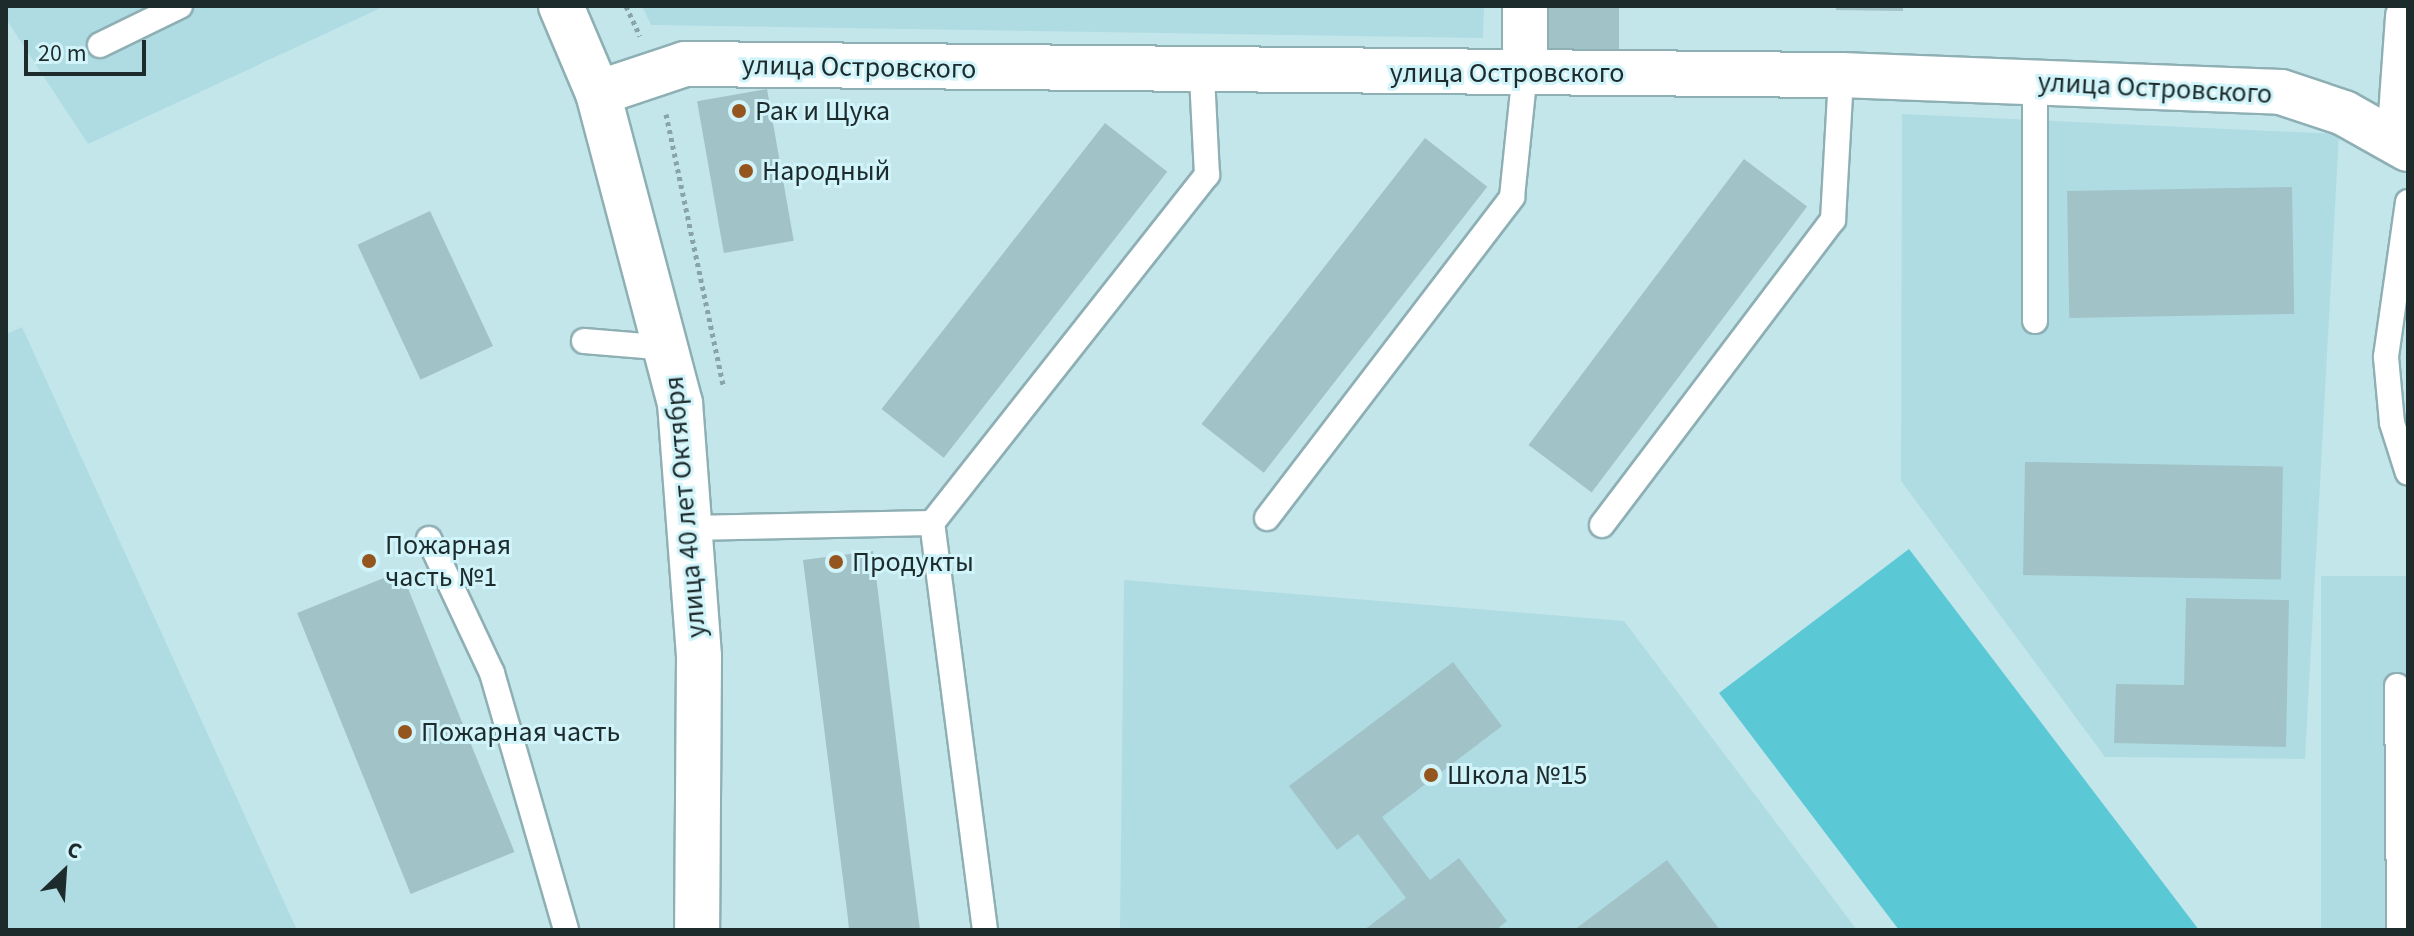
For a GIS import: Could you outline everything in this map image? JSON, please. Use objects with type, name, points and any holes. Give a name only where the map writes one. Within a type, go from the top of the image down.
[{"type":"street","name":"улица 40 лет Октября","points":[[561,6],[598,93],[669,348],[690,528],[699,657],[697,930]]},
{"type":"street","points":[[1525,6],[1525,71]]},
{"type":"street","points":[[2403,146],[2408,16]]},
{"type":"street","name":"улица Островского","points":[[598,93],[685,64],[1202,75],[1525,71],[1841,75],[2281,92],[2344,113],[2403,146]]},
{"type":"lane","points":[[100,45],[180,6]]},
{"type":"lane","points":[[1267,518],[1512,197],[1525,71]]},
{"type":"lane","points":[[985,930],[932,523],[1207,175],[1202,75]]},
{"type":"lane","points":[[1602,525],[1833,220],[1841,75]]},
{"type":"lane","points":[[2035,83],[2035,321]]},
{"type":"lane","points":[[2408,202],[2386,357],[2392,423],[2408,473]]},
{"type":"lane","points":[[584,341],[669,348]]},
{"type":"lane","points":[[690,528],[932,523]]},
{"type":"lane","points":[[429,539],[492,673],[566,930]]},
{"type":"lane","points":[[2397,686],[2399,930]]},
{"type":"shaded area","points":[[6,6],[385,6],[88,144],[6,19]]},
{"type":"shaded area","points":[[642,6],[1484,6],[1483,38],[651,25]]},
{"type":"shaded area","points":[[1902,114],[2339,134],[2305,759],[2105,757],[1901,481]]},
{"type":"shaded area","points":[[22,327],[297,930],[6,930],[6,334]]},
{"type":"shaded area","points":[[1909,549],[2199,930],[1899,930],[1719,693]]},
{"type":"shaded area","points":[[2321,576],[2408,576],[2408,930],[2321,930]]},
{"type":"shaded area","name":"Школа №15","points":[[1124,580],[1624,621],[1857,930],[1120,930]]},
{"type":"building","points":[[1547,6],[1619,6],[1619,51],[1547,51]]},
{"type":"building","points":[[1836,6],[1903,6],[1903,11],[1836,10]]},
{"type":"building","name":"Народный","points":[[767,89],[794,241],[724,253],[697,101]]},
{"type":"building","points":[[1105,123],[1167,172],[944,458],[882,409]]},
{"type":"building","points":[[1425,138],[1487,187],[1264,473],[1202,424]]},
{"type":"building","points":[[1744,159],[1807,207],[1592,492],[1529,445]]},
{"type":"building","points":[[2292,187],[2294,314],[2069,318],[2067,191]]},
{"type":"building","points":[[430,211],[493,346],[420,380],[357,245]]},
{"type":"building","points":[[2025,462],[2283,467],[2281,579],[2023,575]]},
{"type":"building","points":[[873,551],[920,930],[849,930],[803,560]]},
{"type":"building","name":"Пожарная часть","points":[[401,571],[515,852],[411,894],[297,613]]},
{"type":"building","points":[[2186,598],[2289,600],[2286,747],[2114,743],[2116,684],[2184,685]]},
{"type":"building","points":[[1453,662],[1502,726],[1382,817],[1430,880],[1459,858],[1507,921],[1496,930],[1364,930],[1406,898],[1358,834],[1337,850],[1289,786]]},
{"type":"building","points":[[1667,860],[1720,930],[1574,930]]},
{"type":"place","name":"Рак и Щука","points":[[739,111]]},
{"type":"place","name":"Народный","points":[[746,171]]},
{"type":"place","name":"Пожарная часть №1","points":[[369,561]]},
{"type":"place","name":"Продукты","points":[[836,562]]},
{"type":"place","name":"Пожарная часть","points":[[405,732]]},
{"type":"place","name":"Школа №15","points":[[1431,775]]}]
